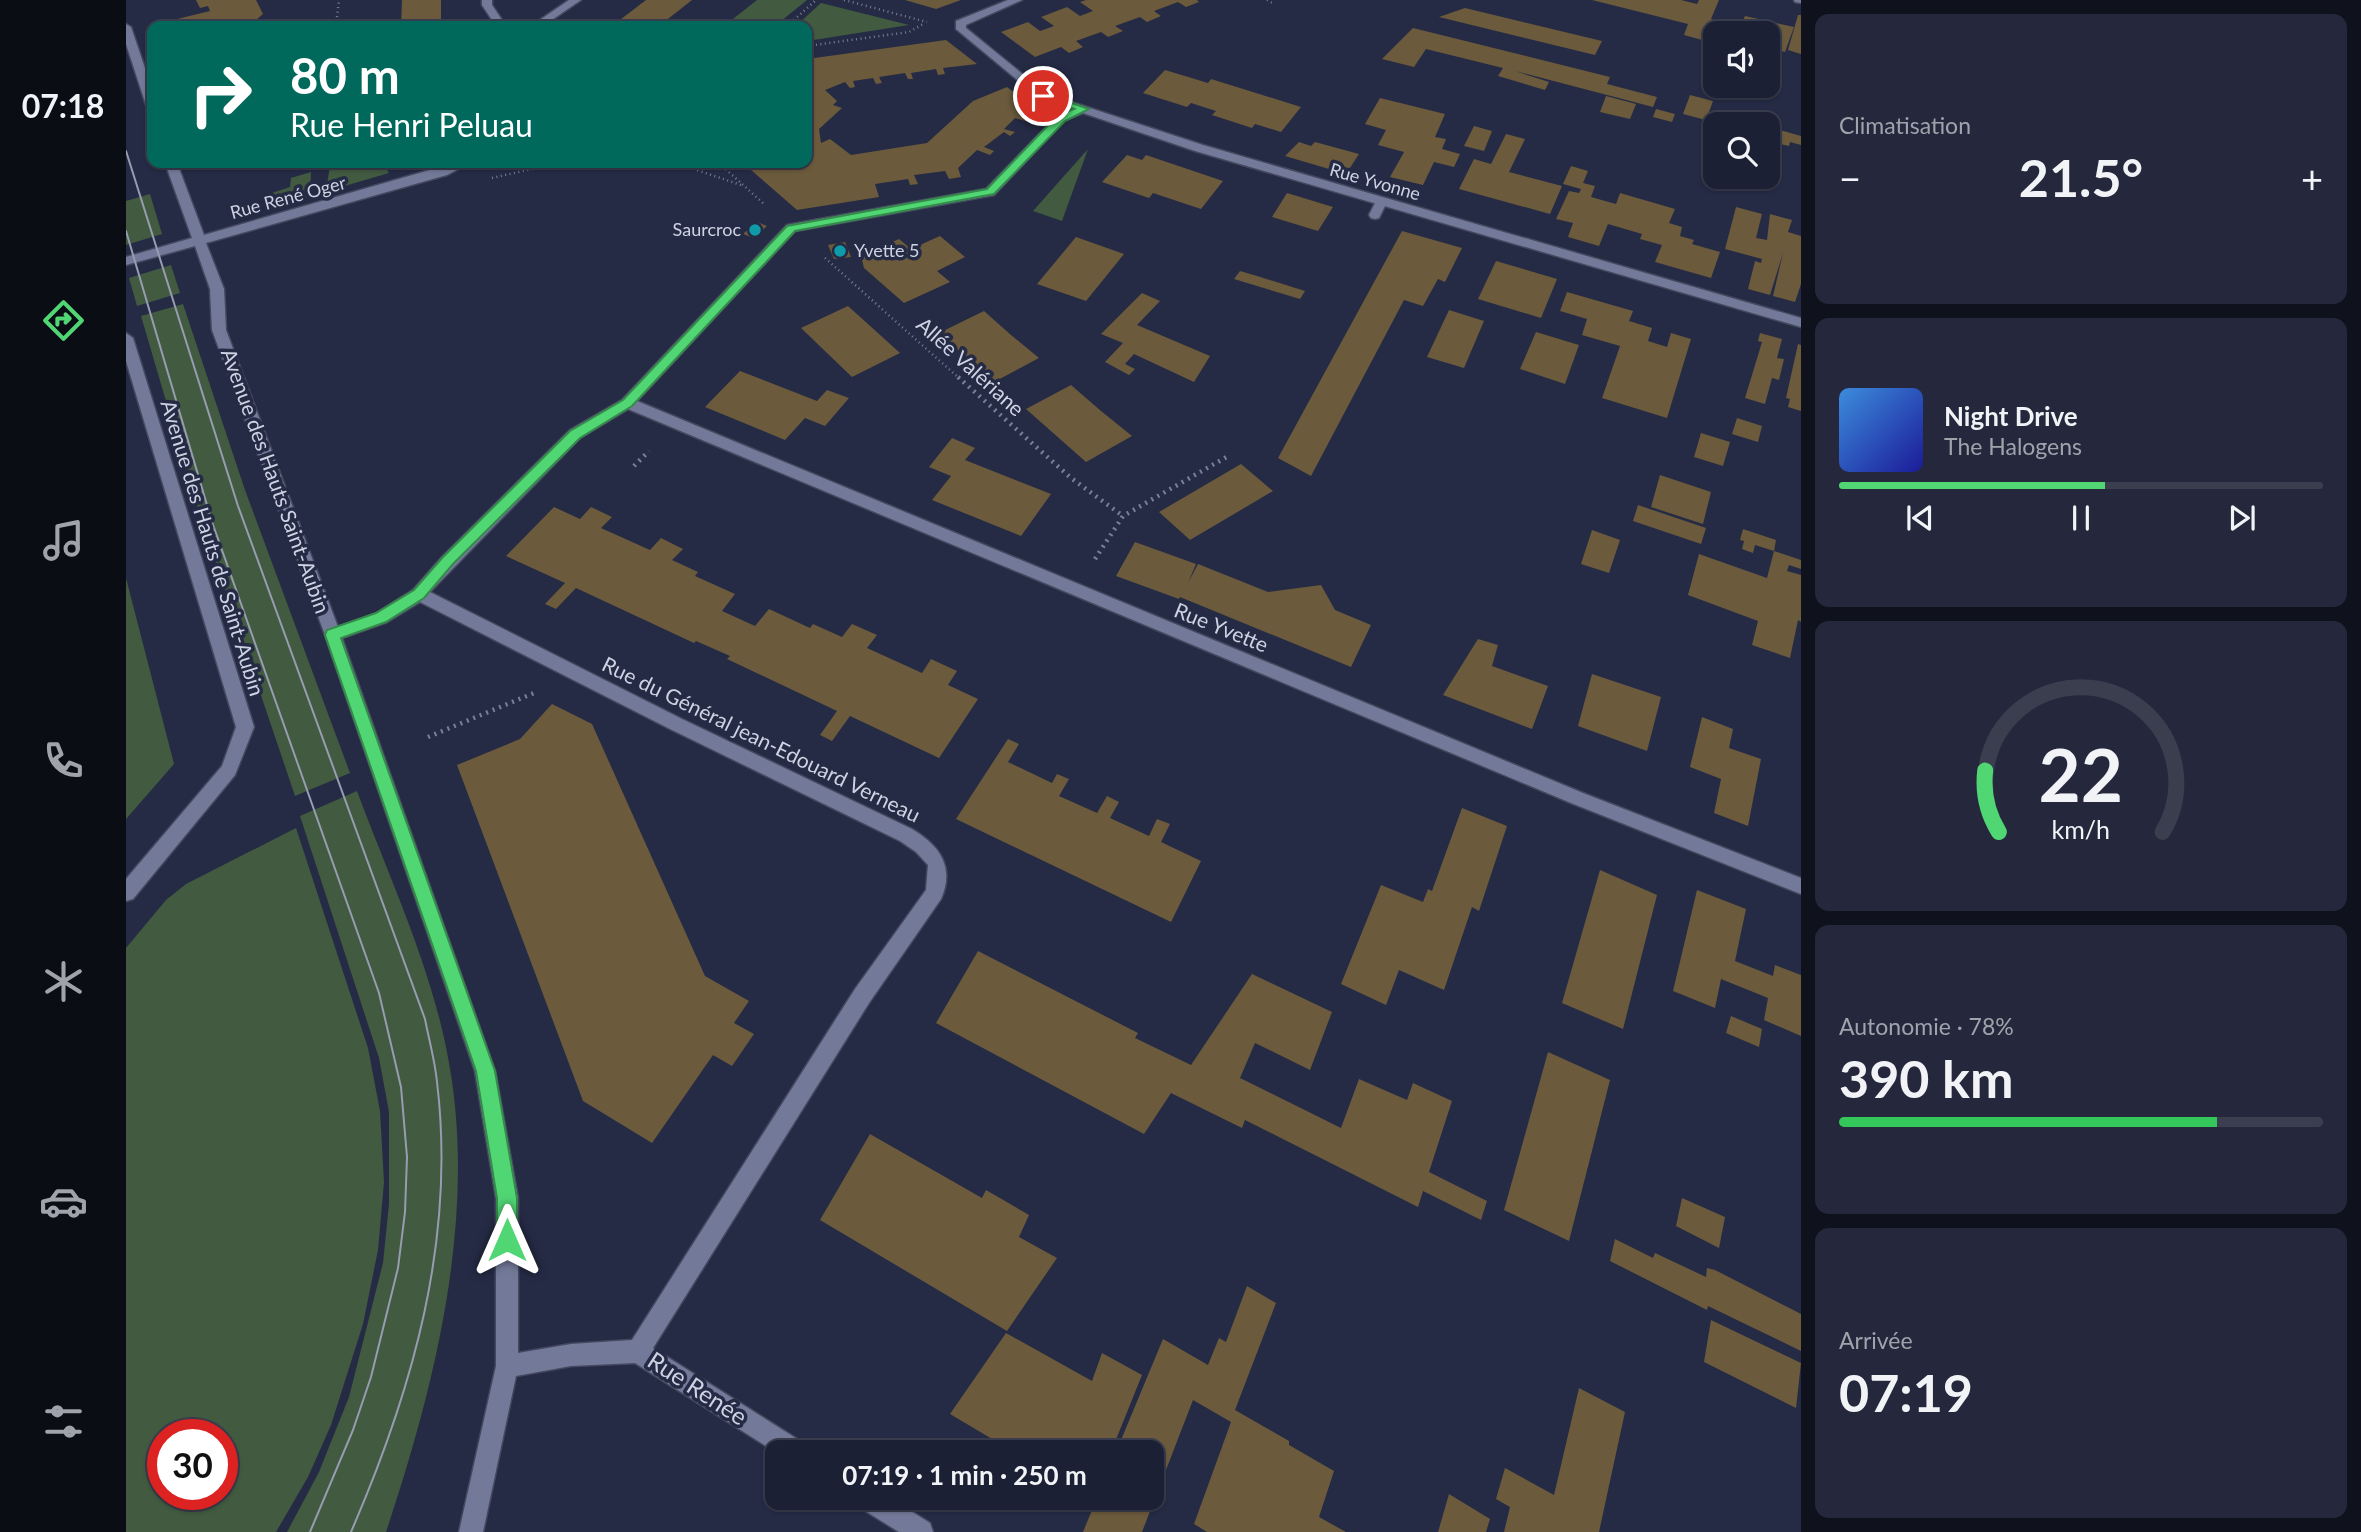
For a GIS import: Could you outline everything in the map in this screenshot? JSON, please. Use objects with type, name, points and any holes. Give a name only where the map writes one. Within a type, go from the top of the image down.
[{"type":"street","points":[[486,0],[498,21]]},
{"type":"street","points":[[544,21],[576,0]]},
{"type":"street","name":"Rue Yvonne","points":[[1017,0],[960,23],[961,29],[1043,96],[1199,148],[1801,323]]},
{"type":"street","points":[[126,27],[147,90]]},
{"type":"street","points":[[333,635],[381,618],[419,594],[448,561],[575,435],[627,403],[791,228],[990,191],[1061,118],[1083,109]]},
{"type":"street","name":"Avenue des Hauts Saint-Aubin","points":[[174,168],[217,289],[219,330],[333,635],[485,1071],[507,1198],[507,1366],[471,1532]]},
{"type":"street","name":"Rue René Oger","points":[[126,261],[200,238],[271,222],[452,168]]},
{"type":"street","points":[[1375,215],[1381,202]]},
{"type":"street","name":"Avenue des Hauts de Saint-Aubin","points":[[126,338],[245,727],[229,770],[126,893]]},
{"type":"street","name":"Rue Yvette","points":[[627,403],[1538,782],[1801,886]]},
{"type":"street","name":"Rue du Général jean-Edouard Verneau","points":[[419,594],[906,835],[923,845],[937,864],[939,879],[934,893],[863,996],[638,1351]]},
{"type":"street","name":"Rue Renée","points":[[507,1366],[570,1355],[638,1351],[778,1440]]},
{"type":"street","points":[[887,1510],[921,1532]]},
{"type":"path","points":[[337,21],[339,0]]},
{"type":"path","points":[[793,21],[816,0]]},
{"type":"path","points":[[812,45],[909,32],[928,22],[844,0]]},
{"type":"path","points":[[1267,0],[1274,4]]},
{"type":"path","points":[[489,178],[498,179],[540,168]]},
{"type":"path","points":[[691,168],[745,186]]},
{"type":"path","points":[[725,168],[771,211]]},
{"type":"path","name":"Allée Valériane","points":[[819,253],[1071,478],[1123,516]]},
{"type":"path","points":[[1094,560],[1123,516],[1230,455]]},
{"type":"path","points":[[428,737],[546,689]]},
{"type":"green space","points":[[757,0],[807,0],[781,21],[730,21]]},
{"type":"green space","points":[[821,3],[909,25],[812,40],[812,21],[801,21]]},
{"type":"green space","points":[[1088,149],[1062,221],[1033,211]]},
{"type":"green space","points":[[330,168],[386,168],[389,173],[331,190],[327,184]]},
{"type":"green space","points":[[311,172],[310,197],[273,207],[266,195],[290,187],[291,178]]},
{"type":"green space","points":[[150,194],[162,234],[126,245],[126,201]]},
{"type":"green space","points":[[171,265],[180,293],[137,306],[129,278]]},
{"type":"green space","points":[[183,304],[245,490],[350,773],[295,796],[195,500],[141,316]]},
{"type":"green space","points":[[126,578],[174,764],[126,819]]},
{"type":"green space","points":[[357,791],[422,960],[442,1028],[456,1121],[458,1181],[454,1241],[435,1360],[386,1532],[287,1532],[319,1472],[349,1397],[383,1263],[389,1204],[389,1112],[379,1058],[300,816]]},
{"type":"green space","points":[[296,828],[368,1048],[380,1111],[384,1182],[378,1250],[363,1324],[331,1425],[308,1477],[276,1532],[126,1532],[126,948],[166,900],[186,884]]},
{"type":"building","points":[[196,0],[256,0],[263,14],[255,21],[169,21],[210,11],[208,6],[200,8]]},
{"type":"building","points":[[402,0],[441,0],[441,21],[401,21]]},
{"type":"building","points":[[646,0],[692,0],[665,21],[619,21]]},
{"type":"building","points":[[905,0],[961,0],[936,9]]},
{"type":"building","points":[[1086,0],[1199,2],[1186,7],[1178,2],[1154,11],[1161,16],[1147,22],[1140,17],[1115,26],[1123,31],[1108,37],[1101,32],[1076,41],[1083,47],[1069,53],[1061,47],[1035,57],[1001,32],[1028,22],[1040,31],[1054,26],[1041,17],[1067,7],[1080,16],[1093,11],[1080,2]]},
{"type":"building","points":[[1592,0],[1681,0],[1697,4],[1699,0],[1719,0],[1711,19],[1718,21],[1703,21],[1703,40],[1684,35],[1688,24]]},
{"type":"building","points":[[1465,8],[1602,41],[1595,55],[1439,17]]},
{"type":"building","points":[[1798,15],[1801,15],[1801,54],[1788,50]]},
{"type":"building","points":[[1745,16],[1767,21],[1743,21]]},
{"type":"building","points":[[1780,24],[1794,27],[1785,52],[1780,51]]},
{"type":"building","points":[[1413,28],[1610,77],[1607,84],[1657,97],[1653,107],[1515,71],[1549,82],[1545,90],[1498,76],[1503,68],[1426,49],[1414,67],[1382,59]]},
{"type":"building","points":[[946,40],[977,64],[943,68],[945,74],[938,75],[936,69],[911,73],[913,79],[908,79],[905,73],[879,77],[882,83],[876,84],[873,78],[853,81],[855,87],[850,88],[845,82],[825,90],[837,101],[833,105],[842,108],[819,129],[821,143],[830,139],[851,155],[927,143],[973,101],[1007,87],[1030,104],[1019,115],[1028,118],[1025,121],[1015,118],[1004,129],[1015,132],[1010,136],[1004,132],[984,147],[994,151],[990,155],[977,150],[958,168],[961,177],[949,179],[945,171],[914,175],[918,184],[910,185],[908,179],[875,184],[879,197],[797,210],[749,168],[812,168],[812,58]]},
{"type":"building","points":[[1165,70],[1208,83],[1211,79],[1301,107],[1281,132],[1255,124],[1252,128],[1212,115],[1216,111],[1191,103],[1187,107],[1143,93]]},
{"type":"building","points":[[1690,95],[1713,101],[1709,112],[1703,112],[1703,119],[1683,114]]},
{"type":"building","points":[[1606,96],[1636,104],[1630,119],[1600,112]]},
{"type":"building","points":[[1380,98],[1445,114],[1435,137],[1446,139],[1442,149],[1460,154],[1454,167],[1434,162],[1423,185],[1390,177],[1404,152],[1378,145],[1386,130],[1365,124]]},
{"type":"building","points":[[1656,109],[1675,114],[1672,122],[1653,117]]},
{"type":"building","points":[[1474,126],[1492,131],[1484,151],[1464,146]]},
{"type":"building","points":[[1780,130],[1801,136],[1801,145],[1790,142],[1789,146],[1780,144]]},
{"type":"building","points":[[1506,134],[1525,139],[1509,172],[1562,186],[1550,214],[1459,189],[1474,159],[1491,164]]},
{"type":"building","points":[[1299,142],[1311,146],[1315,142],[1359,154],[1346,174],[1285,156]]},
{"type":"building","points":[[1127,155],[1142,160],[1146,155],[1223,181],[1201,209],[1153,193],[1149,198],[1102,182]]},
{"type":"building","points":[[1571,166],[1588,171],[1583,183],[1595,186],[1591,197],[1616,204],[1620,193],[1675,209],[1669,223],[1682,227],[1680,236],[1694,240],[1692,244],[1720,252],[1711,278],[1655,262],[1662,245],[1640,239],[1642,234],[1608,224],[1599,246],[1568,237],[1573,223],[1556,219],[1569,191],[1579,193],[1581,189],[1563,184]]},
{"type":"building","points":[[1287,193],[1333,207],[1318,231],[1272,217]]},
{"type":"building","points":[[1736,207],[1762,214],[1756,238],[1767,240],[1770,214],[1792,220],[1788,232],[1801,236],[1801,284],[1795,302],[1773,296],[1783,253],[1770,295],[1748,289],[1755,261],[1761,263],[1762,259],[1725,249]]},
{"type":"building","name":"Saurcroc","points":[[757,222],[767,226],[754,238],[743,234]]},
{"type":"building","points":[[1402,231],[1462,248],[1445,282],[1438,279],[1423,306],[1404,300],[1311,476],[1278,458]]},
{"type":"building","points":[[940,236],[965,257],[937,271],[950,282],[904,303],[864,268],[861,256],[899,239],[911,249]]},
{"type":"building","points":[[1076,237],[1124,254],[1086,301],[1037,284]]},
{"type":"building","name":"Yvette 5","points":[[845,242],[851,257],[834,259],[828,245]]},
{"type":"building","points":[[1496,261],[1557,279],[1541,318],[1478,299]]},
{"type":"building","points":[[1240,271],[1305,291],[1300,299],[1234,279]]},
{"type":"building","points":[[1567,292],[1633,311],[1629,321],[1652,328],[1648,341],[1667,347],[1671,333],[1691,339],[1667,418],[1602,398],[1620,346],[1582,335],[1587,319],[1560,311]]},
{"type":"building","points":[[1142,293],[1160,301],[1137,325],[1210,356],[1194,382],[1134,354],[1125,364],[1135,369],[1129,375],[1105,362],[1123,343],[1101,334]]},
{"type":"building","points":[[848,306],[900,353],[852,377],[801,328]]},
{"type":"building","points":[[1449,310],[1484,321],[1464,368],[1427,357]]},
{"type":"building","points":[[984,311],[1039,358],[994,382],[939,333]]},
{"type":"building","points":[[1536,332],[1579,345],[1565,384],[1520,369]]},
{"type":"building","points":[[1760,333],[1782,339],[1777,358],[1784,359],[1779,380],[1772,378],[1765,404],[1745,398],[1762,342],[1758,341]]},
{"type":"building","points":[[1798,344],[1801,345],[1801,411],[1788,407],[1790,399],[1786,398]]},
{"type":"building","points":[[740,371],[817,401],[827,390],[849,398],[825,426],[805,418],[785,440],[705,407]]},
{"type":"building","points":[[1071,385],[1132,436],[1086,462],[1026,409]]},
{"type":"building","points":[[1737,418],[1762,426],[1758,442],[1732,434]]},
{"type":"building","points":[[1701,433],[1730,442],[1723,466],[1694,457]]},
{"type":"building","points":[[952,438],[975,448],[965,460],[1051,494],[1021,536],[932,500],[951,476],[929,467]]},
{"type":"building","points":[[1241,464],[1273,491],[1190,540],[1159,512]]},
{"type":"building","points":[[1660,475],[1711,492],[1703,524],[1651,507]]},
{"type":"building","points":[[1638,505],[1706,528],[1701,544],[1633,521]]},
{"type":"building","points":[[554,507],[580,519],[591,507],[612,517],[601,528],[650,550],[661,538],[683,549],[672,560],[698,572],[695,576],[735,594],[722,611],[755,626],[769,609],[810,628],[813,624],[842,637],[852,624],[877,635],[867,648],[922,673],[931,659],[957,671],[948,685],[978,699],[939,758],[850,716],[832,741],[820,735],[837,711],[727,659],[730,656],[696,641],[694,643],[576,588],[556,609],[545,604],[565,583],[506,556]]},
{"type":"building","points":[[1743,529],[1776,540],[1774,551],[1755,545],[1753,553],[1742,549],[1744,541],[1740,540]]},
{"type":"building","points":[[1592,530],[1620,540],[1609,573],[1581,564]]},
{"type":"building","points":[[1135,542],[1196,564],[1188,583],[1198,564],[1268,592],[1321,585],[1335,610],[1371,625],[1351,667],[1180,597],[1179,599],[1116,576]]},
{"type":"building","points":[[1774,551],[1801,560],[1801,569],[1789,565],[1787,571],[1801,575],[1801,622],[1798,620],[1790,658],[1752,645],[1758,621],[1688,595],[1699,554],[1767,578]]},
{"type":"building","points":[[1478,639],[1498,645],[1492,666],[1548,686],[1532,729],[1443,695]]},
{"type":"building","points":[[1592,674],[1661,697],[1647,751],[1578,726]]},
{"type":"building","points":[[552,704],[592,724],[705,976],[749,1001],[734,1023],[754,1034],[732,1066],[713,1055],[652,1143],[583,1101],[457,765],[520,739]]},
{"type":"building","points":[[1702,717],[1733,729],[1729,748],[1761,759],[1748,826],[1714,813],[1721,779],[1690,767]]},
{"type":"building","points":[[1008,739],[1019,744],[1008,762],[1052,783],[1057,774],[1069,779],[1059,796],[1097,813],[1107,796],[1119,802],[1110,818],[1149,836],[1157,819],[1170,824],[1161,842],[1201,861],[1171,922],[956,819]]},
{"type":"building","points":[[1462,808],[1507,826],[1479,911],[1472,907],[1444,990],[1399,970],[1386,1005],[1341,984],[1381,885],[1423,902],[1428,889],[1432,891]]},
{"type":"building","points":[[1600,870],[1657,895],[1623,1029],[1562,1003]]},
{"type":"building","points":[[1697,890],[1746,909],[1735,961],[1773,976],[1775,965],[1801,975],[1801,1036],[1764,1020],[1768,998],[1721,979],[1715,1008],[1673,991]]},
{"type":"building","points":[[978,951],[1138,1033],[1135,1038],[1191,1065],[1252,974],[1332,1012],[1310,1070],[1255,1043],[1240,1078],[1341,1128],[1359,1079],[1407,1100],[1413,1083],[1452,1101],[1429,1172],[1487,1201],[1481,1220],[1423,1191],[1418,1207],[1245,1120],[1242,1128],[1171,1093],[1144,1134],[936,1023]]},
{"type":"building","points":[[1731,1016],[1762,1029],[1759,1047],[1726,1033]]},
{"type":"building","points":[[1548,1052],[1610,1080],[1569,1241],[1504,1210]]},
{"type":"building","points":[[870,1134],[982,1198],[986,1190],[1029,1215],[1019,1237],[1057,1258],[1007,1331],[820,1220]]},
{"type":"building","points":[[1682,1198],[1725,1217],[1719,1248],[1676,1226]]},
{"type":"building","points":[[1615,1239],[1653,1258],[1655,1253],[1706,1277],[1707,1268],[1715,1270],[1801,1314],[1801,1351],[1708,1306],[1707,1310],[1610,1261]]},
{"type":"building","points":[[1247,1286],[1276,1303],[1235,1410],[1334,1471],[1319,1517],[1346,1532],[1207,1532],[1194,1524],[1231,1422],[1193,1400],[1164,1475],[1164,1440],[1121,1440],[1163,1339],[1208,1365],[1219,1338],[1226,1342]]},
{"type":"building","points":[[1711,1320],[1801,1363],[1796,1408],[1704,1362]]},
{"type":"building","points":[[1006,1333],[1092,1381],[1102,1353],[1142,1375],[1116,1440],[994,1440],[950,1414]]},
{"type":"building","points":[[1579,1388],[1625,1412],[1599,1532],[1504,1532],[1510,1507],[1496,1499],[1505,1468],[1554,1495]]},
{"type":"building","points":[[1449,1494],[1490,1519],[1486,1532],[1438,1532]]},
{"type":"building","points":[[1092,1510],[1150,1510],[1142,1532],[1083,1532]]},
{"type":"tram line","points":[[126,151],[238,506],[425,1019],[435,1066],[441,1141],[440,1198],[434,1256],[424,1312],[393,1423],[351,1532]]},
{"type":"tram line","points":[[126,231],[212,522],[379,993],[401,1087],[407,1157],[405,1212],[398,1268],[371,1377],[353,1430],[310,1532]]},
{"type":"place","name":"Saurcroc","points":[[755,230]]},
{"type":"place","name":"Yvette 5","points":[[840,251]]},
{"type":"route","points":[[507,1240],[507,1198],[485,1071],[333,635],[381,618],[419,594],[448,561],[575,435],[627,403],[791,228],[990,191],[1061,118],[1083,109],[1043,96]]}]
